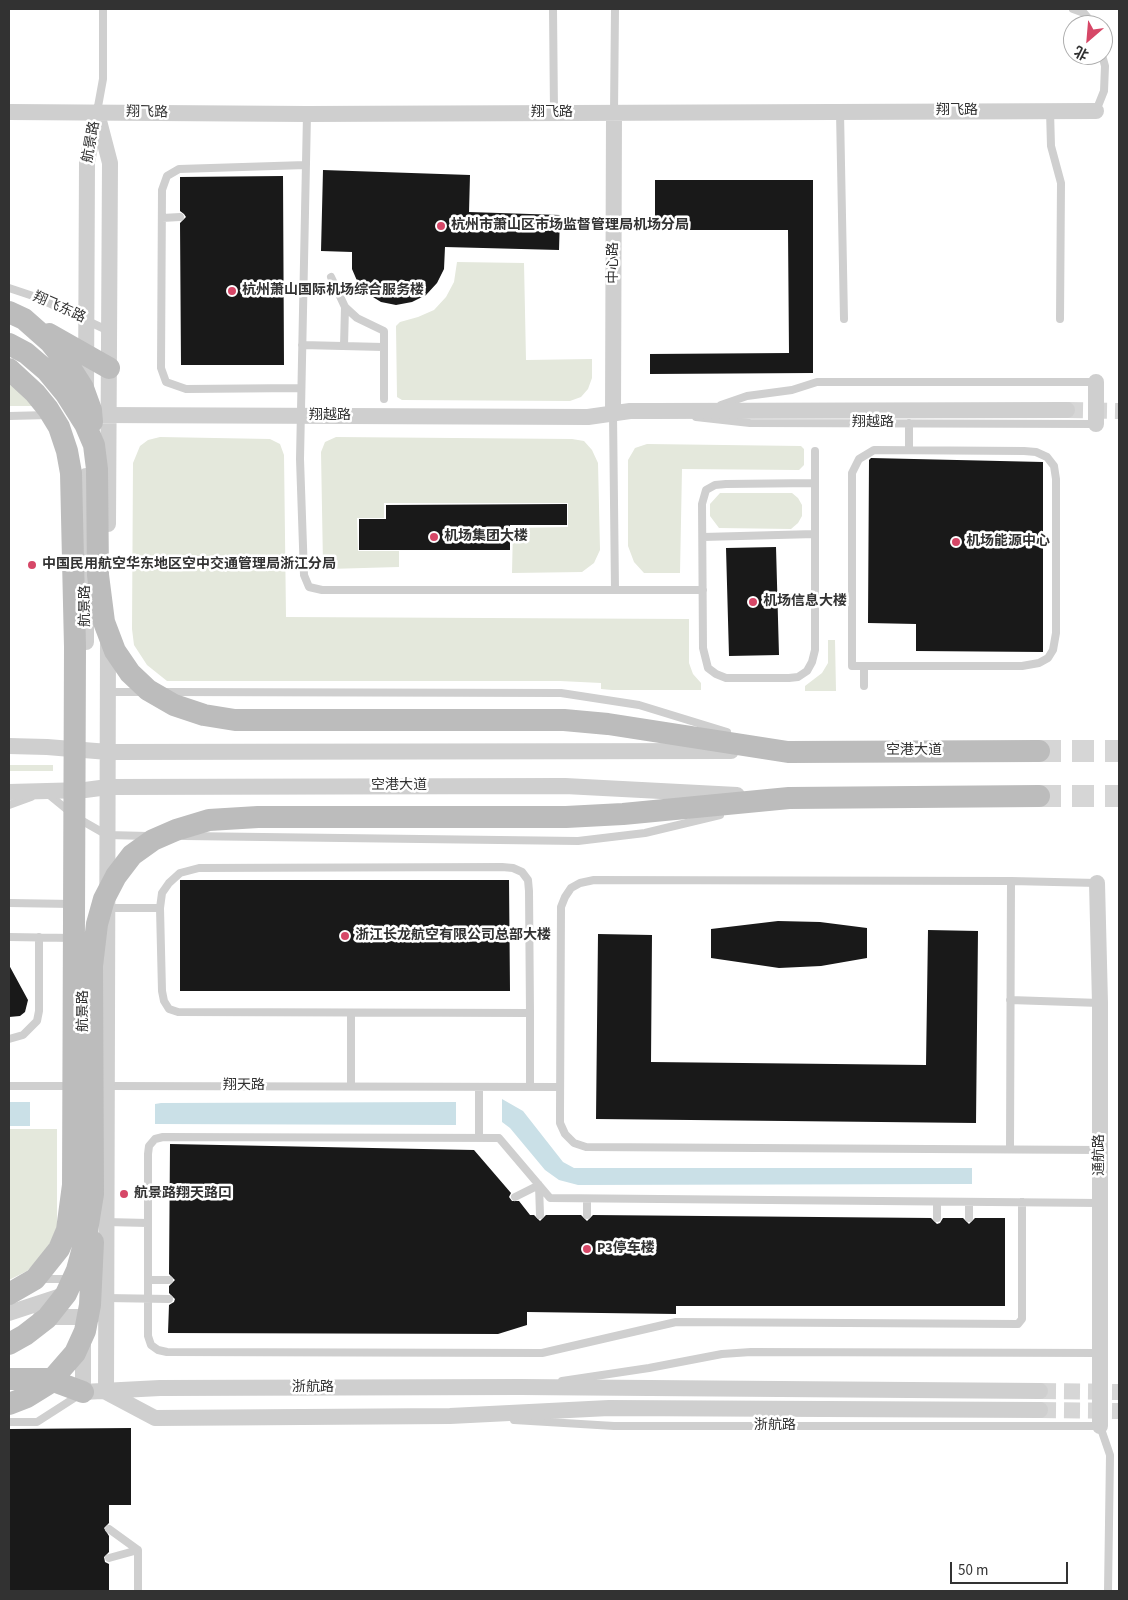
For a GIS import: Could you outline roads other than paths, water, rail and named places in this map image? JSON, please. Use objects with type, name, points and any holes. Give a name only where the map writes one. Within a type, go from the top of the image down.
[{"type":"main road","name":"空港大道","points":[[9,312],[24,319],[50,342],[83,388],[91,410],[97,469],[98,575],[104,622],[115,651],[130,673],[148,690],[174,705],[204,716],[235,720],[564,720],[608,724],[788,752],[1039,751]]},
{"type":"main road","points":[[9,318],[43,331],[109,368]]},
{"type":"main road","points":[[9,344],[26,353],[47,371],[66,394],[85,424],[94,445]]},
{"type":"main road","points":[[9,369],[62,395],[86,415]]},
{"type":"main road","points":[[9,369],[35,393],[48,410],[59,427],[67,451],[71,473],[75,676],[73,1185],[67,1230],[59,1249],[35,1279],[14,1287]]},
{"type":"main road","name":"空港大道","points":[[93,1194],[92,966],[96,924],[104,899],[116,876],[132,855],[153,840],[176,830],[209,820],[258,817],[566,817],[623,814],[789,798],[1039,796]]},
{"type":"main road","points":[[9,1344],[47,1318],[66,1294],[82,1253],[93,1194]]},
{"type":"main road","points":[[9,1404],[28,1397],[48,1384],[63,1370],[75,1353],[85,1331],[93,1278],[93,1194]]},
{"type":"main road","points":[[9,1379],[48,1379],[83,1392]]},
{"type":"main road","points":[[9,1392],[83,1392]]},
{"type":"street","name":"翔飞路","points":[[9,112],[307,114],[1096,111]]},
{"type":"street","name":"航景路","points":[[83,1392],[81,1287],[85,938],[87,162],[97,112]]},
{"type":"street","name":"航景路","points":[[97,112],[110,163],[106,1392]]},
{"type":"street","name":"中心路","points":[[613,414],[614,113]]},
{"type":"street","points":[[1096,382],[1096,424]]},
{"type":"street","name":"翔越路","points":[[86,415],[588,418],[652,411],[1067,410]]},
{"type":"street","name":"空港大道","points":[[9,746],[47,746],[108,752],[788,752]]},
{"type":"street","name":"空港大道","points":[[9,792],[85,790],[108,786],[565,786],[789,798]]},
{"type":"street","name":"通航路","points":[[1097,883],[1100,1003],[1100,1426]]},
{"type":"street","points":[[9,1313],[81,1287],[106,1300],[83,1317],[9,1318]]},
{"type":"street","name":"浙航路","points":[[83,1392],[160,1388],[520,1387],[1040,1391]]},
{"type":"street","name":"浙航路","points":[[106,1392],[155,1418],[450,1416],[609,1408],[1040,1410]]},
{"type":"lane","points":[[97,112],[103,79],[102,9]]},
{"type":"lane","points":[[553,9],[554,113]]},
{"type":"lane","points":[[614,113],[615,9]]},
{"type":"lane","points":[[1073,9],[1086,15]]},
{"type":"lane","points":[[1096,111],[1104,91],[1105,65]]},
{"type":"lane","points":[[1050,111],[1050,146],[1061,183],[1060,319]]},
{"type":"lane","points":[[840,112],[844,319]]},
{"type":"lane","points":[[307,114],[300,416],[304,575],[310,587],[322,590],[703,590]]},
{"type":"lane","points":[[301,388],[186,389],[175,387],[166,382],[161,368],[162,218],[164,182],[172,172],[180,169],[306,165]]},
{"type":"lane","points":[[162,218],[180,217]]},
{"type":"lane","points":[[331,277],[345,307],[344,346]]},
{"type":"lane","name":"翔飞东路","points":[[9,288],[36,297],[109,331]]},
{"type":"lane","points":[[345,307],[370,326],[384,331],[384,399]]},
{"type":"lane","points":[[302,345],[384,347]]},
{"type":"lane","name":"翔越路","points":[[707,411],[747,396],[792,390],[818,382],[1096,382]]},
{"type":"lane","name":"翔越路","points":[[652,411],[750,423],[1096,424]]},
{"type":"lane","points":[[613,414],[615,590]]},
{"type":"lane","name":"翔越路","points":[[9,416],[86,415]]},
{"type":"lane","points":[[908,450],[909,423]]},
{"type":"lane","points":[[874,450],[1024,451],[1036,452],[1047,457],[1054,466],[1056,633],[1053,650],[1048,658],[1039,663],[1022,666],[864,666],[852,666],[852,473],[859,459],[874,450]]},
{"type":"lane","points":[[815,451],[815,483],[815,534],[815,650],[807,671],[798,677],[726,678],[716,674],[708,668],[703,648],[702,499],[709,487],[726,484],[815,483]]},
{"type":"lane","points":[[703,537],[815,534]]},
{"type":"lane","points":[[864,666],[864,686]]},
{"type":"lane","points":[[108,692],[561,693],[639,705],[788,752]]},
{"type":"lane","points":[[9,739],[47,746]]},
{"type":"lane","points":[[9,805],[46,792],[85,824],[107,835],[578,841],[645,833],[789,798]]},
{"type":"lane","points":[[530,1013],[188,1013],[169,1009],[164,1001],[162,991],[160,908],[162,893],[180,873],[199,868],[513,868],[522,872],[528,880],[530,891],[530,1013],[530,1087]]},
{"type":"lane","points":[[1097,883],[594,880],[580,883],[571,888],[561,907],[560,1123],[565,1134],[574,1143],[586,1147],[1100,1150]]},
{"type":"lane","points":[[1010,1148],[1011,881]]},
{"type":"lane","points":[[9,903],[85,904]]},
{"type":"lane","points":[[107,908],[160,908]]},
{"type":"lane","points":[[9,937],[85,938]]},
{"type":"lane","points":[[9,1039],[23,1035],[36,1021],[39,1011],[39,937]]},
{"type":"lane","points":[[1010,1000],[1100,1003]]},
{"type":"lane","points":[[351,1013],[351,1086]]},
{"type":"lane","name":"翔天路","points":[[9,1086],[560,1087]]},
{"type":"lane","points":[[479,1087],[479,1138]]},
{"type":"lane","points":[[1022,1202],[1022,1319],[1018,1324],[676,1322],[542,1353],[166,1352],[150,1345],[148,1336],[148,1154],[149,1146],[155,1139],[163,1137],[499,1138],[550,1198],[587,1199],[1022,1202],[1100,1203]]},
{"type":"lane","points":[[515,1197],[539,1185]]},
{"type":"lane","points":[[539,1185],[540,1215]]},
{"type":"lane","points":[[587,1199],[587,1215]]},
{"type":"lane","points":[[936,1202],[937,1218]]},
{"type":"lane","points":[[969,1202],[969,1218]]},
{"type":"lane","points":[[106,1222],[148,1223]]},
{"type":"lane","points":[[14,1287],[76,1279],[81,1287]]},
{"type":"lane","points":[[148,1280],[169,1280]]},
{"type":"lane","points":[[106,1300],[168,1299]]},
{"type":"lane","name":"浙航路","points":[[520,1387],[649,1368],[722,1354],[751,1352],[1100,1353]]},
{"type":"lane","points":[[9,1422],[36,1422],[83,1392]]},
{"type":"lane","name":"浙航路","points":[[450,1416],[614,1426],[1100,1426]]},
{"type":"lane","points":[[1100,1426],[1110,1455],[1108,1591]]},
{"type":"lane","points":[[109,1528],[138,1550]]},
{"type":"lane","points":[[109,1558],[138,1550]]},
{"type":"lane","points":[[138,1550],[138,1591]]},
{"type":"water","points":[[502,1099],[523,1111],[563,1162],[574,1168],[972,1168],[972,1184],[578,1185],[559,1180],[545,1170],[510,1128],[502,1122]]},
{"type":"water","points":[[9,1102],[30,1102],[30,1126],[9,1126]]},
{"type":"water","points":[[456,1102],[456,1125],[155,1124],[155,1104],[161,1103]]},
{"type":"tunnel","points":[[1067,410],[1119,411]]},
{"type":"tunnel","points":[[1039,751],[1119,751]]},
{"type":"tunnel","points":[[1039,796],[1119,796]]},
{"type":"tunnel","points":[[1040,1391],[1119,1392]]},
{"type":"tunnel","points":[[1040,1410],[1119,1411]]},
{"type":"place","name":"杭州市萧山区市场监督管理局机场分局","points":[[441,226]]},
{"type":"place","name":"杭州萧山国际机场综合服务楼","points":[[232,291]]},
{"type":"place","name":"机场集团大楼","points":[[434,537]]},
{"type":"place","name":"机场能源中心","points":[[956,542]]},
{"type":"place","name":"中国民用航空华东地区空中交通管理局浙江分局","points":[[32,565]]},
{"type":"place","name":"机场信息大楼","points":[[753,602]]},
{"type":"place","name":"浙江长龙航空有限公司总部大楼","points":[[345,936]]},
{"type":"place","name":"航景路翔天路口","points":[[124,1194]]},
{"type":"place","name":"P3停车楼","points":[[587,1249]]}]
